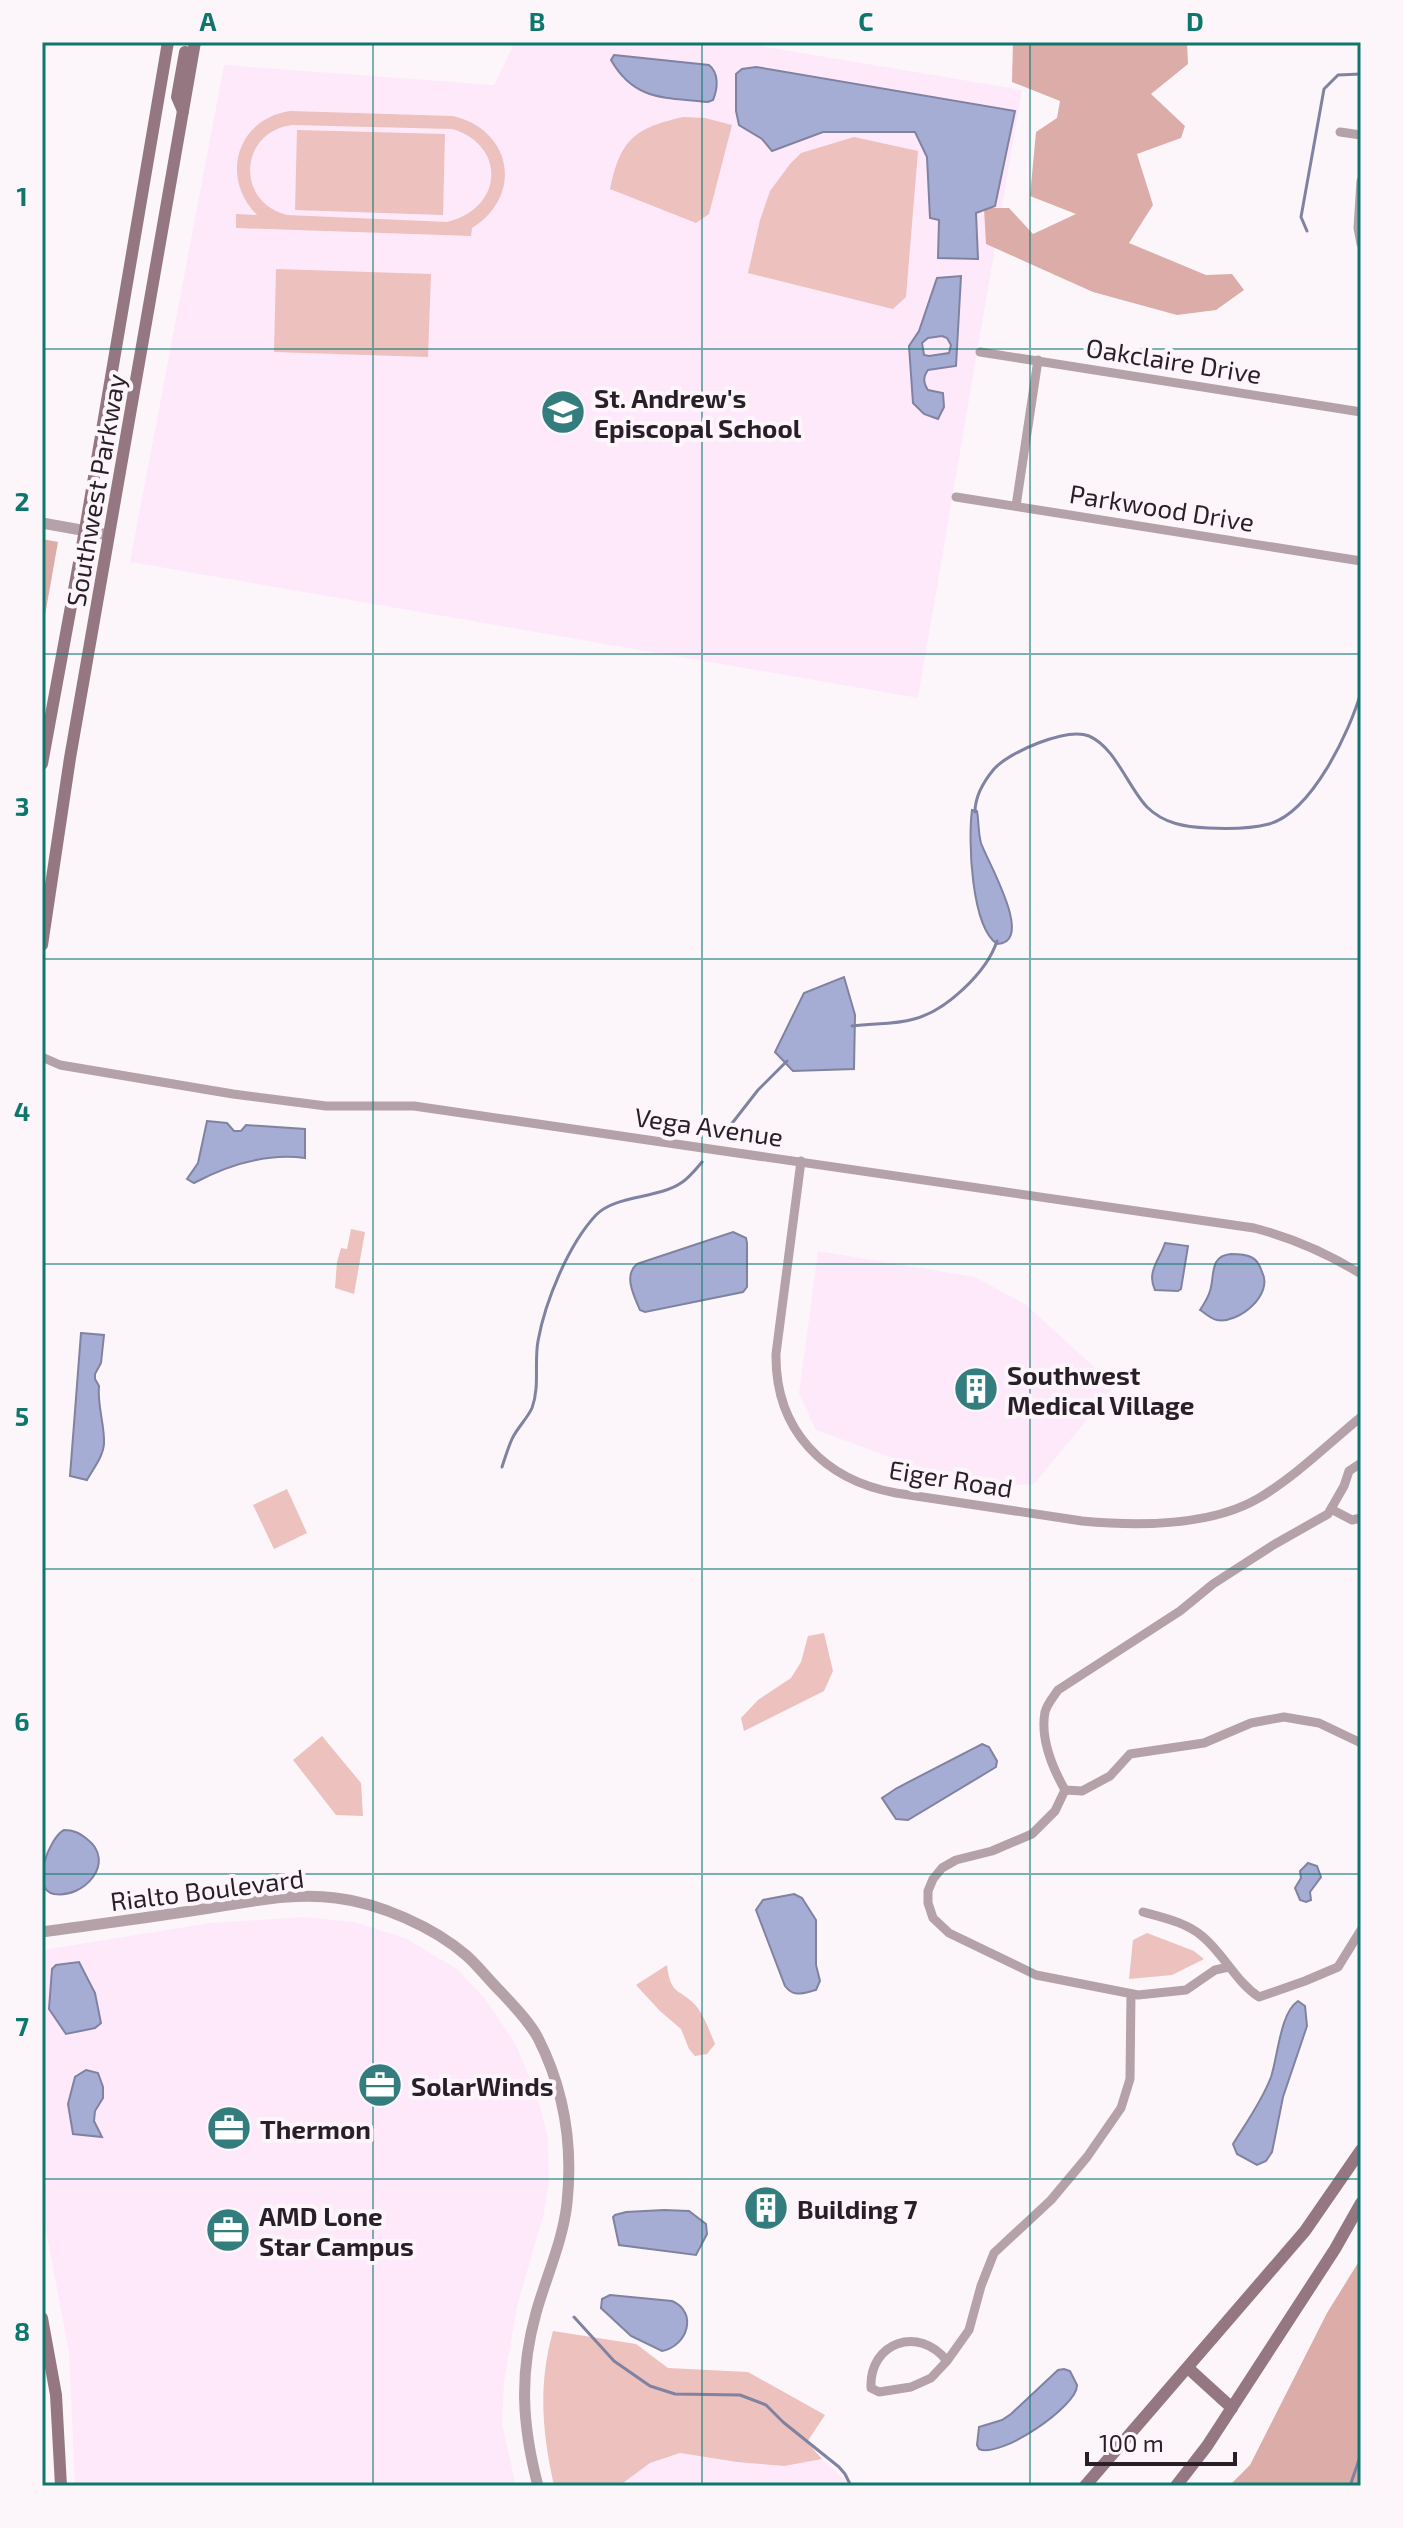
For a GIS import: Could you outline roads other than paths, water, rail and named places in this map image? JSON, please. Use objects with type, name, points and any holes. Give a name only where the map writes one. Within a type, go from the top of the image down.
[{"type":"main road","name":"Southwest Parkway","points":[[42,764],[168,42]]},
{"type":"main road","points":[[183,111],[177,97],[186,42]]},
{"type":"main road","name":"Southwest Parkway","points":[[42,945],[70,758],[195,42]]},
{"type":"main road","points":[[128,272],[155,277]]},
{"type":"main road","points":[[1085,2486],[1305,2231],[1361,2150]]},
{"type":"main road","points":[[1176,2486],[1232,2408],[1335,2249],[1361,2203]]},
{"type":"main road","points":[[42,2318],[56,2395],[61,2486]]},
{"type":"main road","points":[[1188,2368],[1232,2408]]},
{"type":"street","points":[[1340,132],[1361,135]]},
{"type":"street","points":[[1361,181],[1358,228],[1361,244]]},
{"type":"street","name":"Oakclaire Drive","points":[[980,352],[1361,412]]},
{"type":"street","points":[[1016,506],[1038,360]]},
{"type":"street","name":"Parkwood Drive","points":[[956,497],[1361,561]]},
{"type":"street","points":[[42,523],[109,535]]},
{"type":"street","name":"Vega Avenue","points":[[42,1057],[60,1065],[249,1096],[326,1106],[414,1106],[1254,1228],[1309,1245],[1361,1274]]},
{"type":"street","name":"Eiger Road","points":[[801,1161],[776,1354],[778,1382],[787,1412],[808,1448],[822,1462],[856,1482],[896,1493],[1082,1521],[1113,1523],[1201,1518],[1230,1511],[1257,1499],[1361,1417]]},
{"type":"street","points":[[1065,1790],[1052,1766],[1045,1737],[1045,1709],[1058,1690],[1180,1611],[1213,1584],[1328,1514],[1349,1471],[1361,1463]]},
{"type":"street","points":[[1331,1509],[1352,1520],[1361,1518]]},
{"type":"street","points":[[1065,1790],[1082,1791],[1101,1781],[1110,1776],[1130,1754],[1204,1743],[1251,1723],[1284,1717],[1319,1723],[1361,1743]]},
{"type":"street","points":[[1065,1790],[1055,1811],[1032,1834],[992,1851],[956,1860],[942,1868],[928,1891],[933,1918],[949,1933],[1036,1975],[1131,1994],[1186,1990],[1215,1970],[1229,1967]]},
{"type":"street","name":"Rialto Boulevard","points":[[42,1932],[279,1898],[335,1898],[386,1911],[418,1924],[466,1955],[514,2006],[537,2035],[552,2069],[565,2115],[568,2161],[564,2220],[536,2315],[525,2367],[526,2443],[538,2486]]},
{"type":"street","points":[[1143,1912],[1183,1923],[1202,1936],[1248,1989],[1259,1997],[1338,1967],[1360,1935]]},
{"type":"street","points":[[947,2361],[938,2350],[921,2341],[905,2342],[889,2348],[878,2357],[871,2373],[871,2388],[879,2392],[911,2387],[931,2378],[947,2361],[969,2330],[994,2253],[1051,2200],[1087,2157],[1121,2108],[1130,2079],[1131,1994]]},
{"type":"water","points":[[614,55],[709,65],[717,81],[713,100],[665,98],[641,90],[620,74],[611,60]]},
{"type":"water","points":[[756,67],[1015,111],[995,206],[976,213],[978,259],[938,258],[939,220],[930,218],[927,157],[915,132],[823,132],[772,151],[762,139],[739,125],[736,74],[742,69]]},
{"type":"water","points":[[961,276],[956,366],[928,370],[924,377],[928,390],[943,393],[944,407],[938,419],[924,414],[913,403],[909,346],[919,331],[937,278]],"holes":[[[928,338],[947,338],[951,345],[949,353],[924,355],[922,343]]]},
{"type":"water","points":[[972,810],[977,811],[981,843],[1011,916],[1012,930],[1008,940],[997,944],[982,920],[973,882]]},
{"type":"water","points":[[844,977],[855,1015],[854,1069],[793,1071],[775,1052],[804,993]]},
{"type":"water","points":[[207,1121],[227,1123],[234,1131],[241,1131],[246,1125],[305,1129],[305,1158],[276,1157],[248,1162],[194,1183],[187,1179],[198,1163]]},
{"type":"water","points":[[733,1232],[746,1238],[747,1243],[747,1287],[743,1292],[645,1312],[640,1310],[630,1280],[637,1264]]},
{"type":"water","points":[[1165,1243],[1188,1246],[1181,1289],[1178,1291],[1155,1290],[1153,1283],[1153,1271]]},
{"type":"water","points":[[1231,1254],[1246,1255],[1257,1261],[1264,1281],[1263,1289],[1259,1298],[1244,1312],[1226,1320],[1217,1320],[1200,1310],[1209,1294],[1216,1262]]},
{"type":"water","points":[[81,1333],[104,1335],[101,1363],[95,1379],[99,1386],[104,1444],[87,1480],[70,1476]]},
{"type":"water","points":[[982,1744],[989,1747],[997,1761],[996,1767],[908,1820],[896,1819],[882,1798]]},
{"type":"water","points":[[64,1830],[87,1839],[99,1858],[98,1868],[86,1885],[76,1891],[54,1894],[47,1890],[42,1874],[48,1852]]},
{"type":"water","points":[[1308,1863],[1317,1866],[1321,1877],[1310,1892],[1311,1900],[1306,1902],[1300,1900],[1295,1888],[1301,1878],[1300,1871]]},
{"type":"water","points":[[794,1894],[802,1898],[816,1920],[816,1965],[820,1981],[816,1990],[799,1994],[785,1986],[756,1910],[763,1900]]},
{"type":"water","points":[[79,1962],[95,1993],[101,2023],[95,2028],[66,2034],[49,2009],[52,1969],[56,1965]]},
{"type":"water","points":[[1298,2001],[1305,2006],[1307,2026],[1283,2097],[1272,2152],[1266,2161],[1257,2165],[1237,2154],[1233,2144],[1267,2086],[1283,2025]]},
{"type":"water","points":[[86,2070],[98,2073],[103,2087],[103,2098],[95,2111],[94,2121],[102,2137],[73,2134],[68,2104],[75,2077]]},
{"type":"water","points":[[689,2211],[706,2224],[707,2234],[696,2255],[619,2245],[615,2215]]},
{"type":"water","points":[[610,2295],[672,2301],[685,2313],[687,2320],[683,2336],[671,2348],[662,2351],[631,2336],[601,2308],[602,2299]]},
{"type":"water","points":[[1058,2370],[1070,2371],[1077,2385],[1065,2405],[1020,2439],[989,2450],[979,2449],[979,2427],[1011,2414]]},
{"type":"waterway","points":[[1307,231],[1301,217],[1324,89],[1338,75],[1361,74]]},
{"type":"waterway","points":[[975,812],[984,784],[1001,762],[1039,743],[1079,734],[1098,741],[1121,768],[1140,799],[1168,821],[1192,827],[1216,828],[1269,824],[1300,804],[1314,787],[1338,748],[1361,692]]},
{"type":"waterway","points":[[852,1026],[906,1021],[939,1008],[975,977],[997,941]]},
{"type":"waterway","points":[[719,1140],[758,1090],[787,1061]]},
{"type":"waterway","points":[[502,1467],[512,1439],[532,1408],[541,1326],[559,1275],[576,1242],[604,1209],[671,1188],[687,1179],[702,1162]]},
{"type":"waterway","points":[[574,2317],[614,2361],[650,2386],[675,2394],[740,2395],[766,2405],[839,2467],[851,2486]]},
{"type":"waterway","points":[[1350,2486],[1361,2454]]},
{"type":"place","name":"St. Andrew's Episcopal School","points":[[563,412]]},
{"type":"place","name":"Southwest Medical Village","points":[[976,1389]]},
{"type":"place","name":"SolarWinds","points":[[380,2085]]},
{"type":"place","name":"Thermon","points":[[229,2128]]},
{"type":"place","name":"Building 7","points":[[766,2208]]},
{"type":"place","name":"AMD Lone Star Campus","points":[[228,2230]]}]
